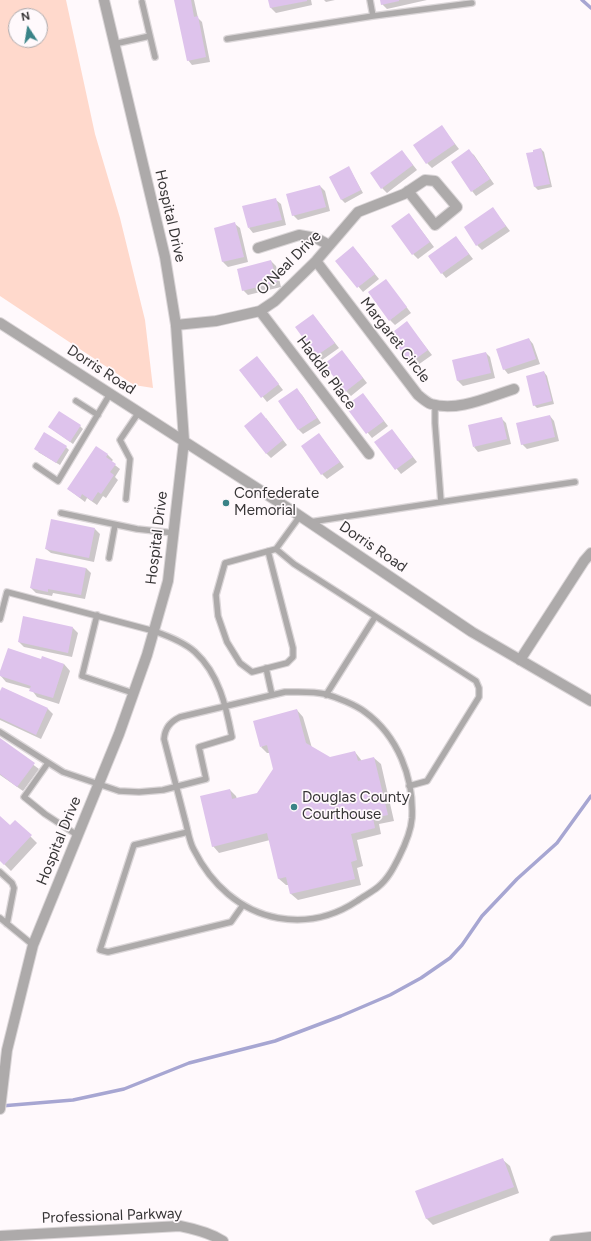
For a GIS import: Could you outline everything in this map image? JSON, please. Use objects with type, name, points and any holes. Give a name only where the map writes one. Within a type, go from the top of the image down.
[{"type":"street","name":"Hospital Drive","points":[[0,1109],[4,1049],[33,945],[119,734],[154,631],[168,581],[184,441],[176,325],[165,257],[104,0]]},
{"type":"street","name":"O'Neal Drive","points":[[176,325],[216,321],[260,311],[275,301],[316,261],[358,212],[408,191],[425,180],[435,181],[457,207],[435,225],[408,191]]},
{"type":"street","points":[[258,248],[299,235],[316,238],[329,245]]},
{"type":"street","name":"Margaret Circle","points":[[316,261],[418,395],[429,403],[447,407],[514,389]]},
{"type":"street","name":"Haddle Place","points":[[260,311],[369,454]]},
{"type":"street","name":"Dorris Road","points":[[0,323],[300,516],[472,632],[591,701]]},
{"type":"street","points":[[520,660],[584,561],[591,553]]},
{"type":"street","name":"Professional Parkway","points":[[0,1236],[180,1226],[199,1230],[223,1241]]},
{"type":"street","points":[[555,1241],[591,1237]]},
{"type":"lane","points":[[370,0],[373,16]]},
{"type":"lane","points":[[142,2],[155,57]]},
{"type":"lane","points":[[227,38],[472,3]]},
{"type":"lane","points":[[114,44],[150,36]]},
{"type":"lane","points":[[36,466],[58,480],[110,394]]},
{"type":"lane","points":[[76,401],[98,415]]},
{"type":"lane","points":[[435,404],[441,502]]},
{"type":"lane","points":[[126,499],[130,460],[120,440],[138,412]]},
{"type":"lane","points":[[309,522],[575,482]]},
{"type":"lane","points":[[61,513],[137,529],[174,533]]},
{"type":"lane","points":[[268,551],[293,648],[293,657],[287,663],[252,672],[240,663],[227,642],[218,616],[216,595],[225,563],[268,551],[276,549],[300,516]]},
{"type":"lane","points":[[109,558],[115,525]]},
{"type":"lane","points":[[276,549],[294,564],[476,681],[479,688],[479,697],[428,781],[409,786]]},
{"type":"lane","points":[[0,619],[7,592],[154,631],[176,640],[194,651],[209,667],[219,686],[226,706],[232,737],[199,747],[206,779],[162,790],[132,792],[119,791],[63,772],[0,732]]},
{"type":"lane","points":[[97,615],[82,676],[133,693]]},
{"type":"lane","points":[[326,695],[375,617]]},
{"type":"lane","points":[[266,668],[272,695]]},
{"type":"lane","points":[[285,692],[326,695],[364,712],[385,731],[396,748],[408,773],[412,820],[405,845],[393,870],[379,886],[345,909],[324,917],[304,920],[266,916],[247,908],[226,893],[205,870],[193,849],[164,739],[165,733],[173,720],[180,717],[272,695],[285,692]]},
{"type":"lane","points":[[48,763],[24,797],[45,814],[77,835]]},
{"type":"lane","points":[[188,832],[134,845],[100,950],[108,952],[231,922],[243,905]]},
{"type":"lane","points":[[0,872],[12,883],[14,888],[7,924]]},
{"type":"lane","points":[[0,918],[33,945]]},
{"type":"shaded area","points":[[0,0],[66,0],[95,134],[120,218],[145,320],[153,388],[134,385],[0,296]]},
{"type":"building","points":[[174,0],[191,0],[194,17],[198,16],[206,57],[187,61]]},
{"type":"building","points":[[268,0],[307,0],[307,1],[270,8]]},
{"type":"building","points":[[380,0],[399,0],[399,1],[381,5]]},
{"type":"building","points":[[442,125],[455,144],[426,164],[413,145]]},
{"type":"building","points":[[541,148],[550,184],[534,187],[526,153],[533,152],[533,150]]},
{"type":"building","points":[[469,149],[490,179],[471,192],[451,162]]},
{"type":"building","points":[[402,150],[413,165],[381,189],[370,173]]},
{"type":"building","points":[[349,166],[361,190],[341,200],[329,177]]},
{"type":"building","points":[[320,185],[326,207],[292,216],[286,194]]},
{"type":"building","points":[[276,198],[282,220],[248,228],[242,206]]},
{"type":"building","points":[[493,207],[506,226],[476,246],[464,227]]},
{"type":"building","points":[[409,213],[430,242],[412,255],[391,226]]},
{"type":"building","points":[[235,222],[244,257],[222,262],[214,228]]},
{"type":"building","points":[[456,236],[469,254],[441,274],[428,256]]},
{"type":"building","points":[[353,246],[375,274],[357,288],[335,261]]},
{"type":"building","points":[[271,260],[277,282],[242,291],[237,269]]},
{"type":"building","points":[[386,279],[407,307],[389,321],[368,292]]},
{"type":"building","points":[[313,314],[335,343],[316,356],[295,327]]},
{"type":"building","points":[[407,321],[428,350],[410,363],[389,335]]},
{"type":"building","points":[[529,338],[536,359],[503,370],[496,349]]},
{"type":"building","points":[[342,350],[363,378],[345,392],[324,364]]},
{"type":"building","points":[[486,352],[491,373],[457,381],[452,360]]},
{"type":"building","points":[[257,356],[279,384],[261,398],[239,370]]},
{"type":"building","points":[[544,371],[552,401],[533,406],[526,376]]},
{"type":"building","points":[[297,388],[317,418],[298,430],[278,401]]},
{"type":"building","points":[[363,393],[384,421],[366,434],[345,406]]},
{"type":"building","points":[[59,411],[81,425],[70,442],[48,427]]},
{"type":"building","points":[[261,412],[283,440],[266,454],[244,426]]},
{"type":"building","points":[[550,415],[555,437],[521,445],[516,423]]},
{"type":"building","points":[[502,417],[507,439],[473,447],[468,425]]},
{"type":"building","points":[[392,429],[413,457],[395,470],[374,442]]},
{"type":"building","points":[[44,432],[67,446],[56,463],[34,449]]},
{"type":"building","points":[[319,433],[340,462],[321,475],[301,446]]},
{"type":"building","points":[[96,446],[108,454],[106,457],[116,464],[110,472],[114,475],[101,494],[98,492],[92,501],[82,494],[80,498],[67,489]]},
{"type":"building","points":[[51,519],[95,528],[89,558],[45,549]]},
{"type":"building","points":[[36,558],[86,568],[81,595],[48,589],[48,592],[30,588]]},
{"type":"building","points":[[23,616],[73,627],[68,653],[18,642]]},
{"type":"building","points":[[8,648],[41,659],[42,656],[64,664],[53,698],[29,691],[31,686],[0,676],[0,671]]},
{"type":"building","points":[[2,687],[48,708],[36,735],[0,718],[0,691]]},
{"type":"building","name":"Douglas County Courthouse","points":[[297,709],[306,743],[330,757],[355,751],[358,761],[374,757],[388,815],[373,818],[375,828],[351,834],[357,860],[351,862],[355,879],[290,894],[286,877],[278,879],[267,833],[212,847],[200,796],[230,789],[232,799],[257,793],[273,769],[267,745],[260,747],[253,721]]},
{"type":"building","points":[[0,738],[35,763],[17,787],[0,774]]},
{"type":"building","points":[[0,816],[10,825],[15,820],[32,835],[4,865],[0,861]]},
{"type":"building","points":[[503,1158],[514,1187],[426,1219],[415,1191]]},
{"type":"waterway","points":[[582,0],[591,8]]},
{"type":"waterway","points":[[1,1106],[73,1100],[124,1089],[189,1063],[275,1041],[341,1016],[390,995],[421,978],[450,958],[462,945],[482,916],[517,879],[557,843],[591,796]]},
{"type":"place","name":"Confederate Memorial","points":[[226,503]]},
{"type":"place","name":"Douglas County Courthouse","points":[[294,807]]}]
